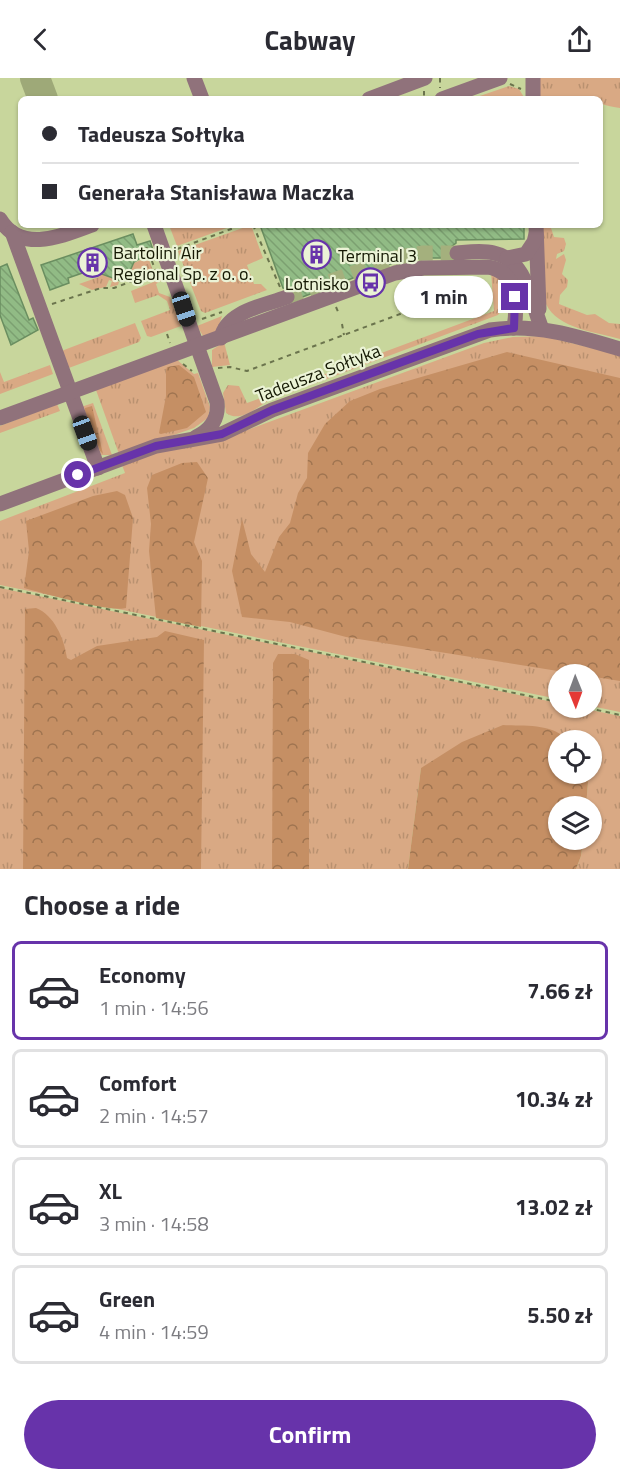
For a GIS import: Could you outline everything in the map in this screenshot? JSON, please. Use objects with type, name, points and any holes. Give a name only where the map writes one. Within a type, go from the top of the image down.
[{"type":"street","points":[[194,78],[201,96]]},
{"type":"street","points":[[377,96],[425,78]]},
{"type":"street","points":[[528,95],[533,78]]},
{"type":"street","points":[[447,96],[465,84],[502,81]]},
{"type":"street","points":[[0,219],[12,232],[98,468]]},
{"type":"street","points":[[12,232],[46,241],[83,228]]},
{"type":"street","points":[[155,228],[217,402],[212,425],[196,437]]},
{"type":"street","points":[[507,258],[526,254],[534,242],[536,230]]},
{"type":"street","points":[[536,230],[541,325]]},
{"type":"street","points":[[457,253],[494,253],[507,258],[519,270],[541,325]]},
{"type":"street","points":[[0,418],[395,273],[423,268],[487,267],[504,273],[511,283],[515,297],[514,328]]},
{"type":"street","points":[[514,328],[523,311],[524,281]]},
{"type":"street","points":[[221,338],[224,326],[231,318],[284,294]]},
{"type":"street","name":"Tadeusza Sołtyka","points":[[0,504],[156,446],[222,434],[250,420],[478,334],[541,325],[620,349]]},
{"type":"street","points":[[217,410],[233,421],[250,420]]},
{"type":"path","points":[[502,81],[515,85],[528,95]]},
{"type":"path","points":[[176,249],[234,228]]},
{"type":"path","points":[[254,228],[265,255],[273,265],[284,294]]},
{"type":"path","points":[[48,302],[55,306],[101,288],[114,288],[156,272],[147,248],[143,249]]},
{"type":"path","points":[[213,369],[230,367],[247,371],[419,307],[418,298]]},
{"type":"path","points":[[342,324],[344,335]]},
{"type":"path","points":[[167,334],[170,342]]},
{"type":"path","points":[[176,358],[194,373],[198,372]]},
{"type":"path","points":[[0,586],[548,700]]},
{"type":"path","points":[[602,711],[620,715]]},
{"type":"green space","points":[[538,78],[620,78],[620,108],[603,104],[603,96],[538,96]]},
{"type":"green space","points":[[509,86],[519,89],[523,96],[480,96]]},
{"type":"green space","points":[[170,228],[227,228],[177,246]]},
{"type":"green space","points":[[243,228],[252,228],[263,258],[247,265],[254,284],[261,284],[267,290],[205,313],[201,311],[178,251]]},
{"type":"green space","points":[[540,228],[551,228],[554,237],[564,238],[566,244],[564,251],[557,254],[556,259],[564,254],[566,260],[562,274],[568,280],[567,287],[560,295],[559,304],[587,315],[595,314],[609,323],[620,324],[620,339],[568,324],[559,319],[546,304]]},
{"type":"green space","points":[[148,257],[153,271],[130,280],[129,276],[134,263]]},
{"type":"green space","points":[[165,268],[164,279],[156,284],[159,293],[170,297],[181,326],[151,337],[147,336],[141,321],[170,310],[167,301],[158,295],[135,303],[131,291],[156,281],[158,270]]},
{"type":"green space","points":[[491,272],[504,281],[508,302],[498,315],[268,401],[242,415],[231,416],[226,413],[223,393],[228,385],[239,386],[247,403],[494,311]]},
{"type":"green space","points":[[102,273],[119,282],[118,285],[110,287],[112,281],[109,280],[106,287],[92,290],[79,284],[99,277]]},
{"type":"green space","points":[[222,316],[217,332],[203,336],[197,326]]},
{"type":"green space","points":[[135,323],[141,338],[139,342],[66,369],[61,352],[64,350]]},
{"type":"green space","points":[[543,336],[620,355],[620,712],[602,708],[602,664],[548,664],[548,697],[0,585],[0,521],[125,473],[122,465],[157,452],[223,439],[484,343],[513,337]]},
{"type":"green space","points":[[224,342],[230,365],[212,367],[212,350]]},
{"type":"green space","points":[[507,352],[620,378],[620,681],[602,678],[602,664],[548,664],[548,669],[346,637],[290,622],[242,617],[232,571],[242,519],[251,554],[265,572],[279,537],[290,523],[298,493],[307,478],[308,453],[325,424],[350,401],[380,389]]},
{"type":"green space","points":[[176,359],[194,374],[198,373],[210,407],[208,418],[194,428],[119,454],[96,390]]},
{"type":"green space","points":[[50,365],[53,374],[0,394],[0,372],[4,382]]},
{"type":"green space","points":[[179,365],[194,377],[206,412],[187,428],[161,434],[159,433],[166,396],[166,370],[167,367]]},
{"type":"green space","points":[[93,403],[112,455],[101,455],[81,407]]},
{"type":"green space","points":[[57,404],[60,411],[0,433],[0,426]]},
{"type":"green space","points":[[92,406],[103,454],[85,411],[85,408]]},
{"type":"green space","points":[[197,462],[208,478],[194,542],[202,561],[201,627],[156,618],[149,551],[151,524],[147,488],[152,475],[182,463]]},
{"type":"green space","points":[[117,491],[125,495],[133,518],[126,608],[106,608],[24,588],[29,551],[26,521],[93,496]]},
{"type":"green space","points":[[0,588],[548,701],[548,718],[602,718],[602,712],[620,716],[620,869],[576,869],[582,850],[602,850],[602,796],[587,796],[588,784],[602,784],[602,730],[548,730],[548,741],[421,768],[408,869],[0,869]]},
{"type":"green space","points":[[36,608],[53,622],[61,635],[67,658],[71,660],[97,646],[157,637],[165,631],[204,640],[201,869],[23,869],[25,609]]},
{"type":"green space","points":[[278,654],[295,654],[309,660],[309,869],[272,869],[273,663]]},
{"type":"green space","points":[[503,725],[552,730],[548,730],[548,784],[588,784],[587,796],[548,796],[548,850],[582,850],[576,869],[408,869],[421,768],[462,742]]},
{"type":"building","points":[[261,228],[524,228],[524,239],[456,240],[456,243],[448,249],[449,258],[421,258],[393,263],[297,299],[293,289],[283,288]]},
{"type":"building","name":"Bartolini Air Regional Sp. z o. o.","points":[[133,234],[137,245],[150,241],[153,250],[134,262],[126,280],[121,281],[96,272],[94,269],[68,278],[69,283],[50,290],[41,265]]},
{"type":"building","points":[[7,264],[29,320],[33,318],[38,330],[11,345],[0,315],[0,267]]},
{"type":"taxiway","points":[[35,78],[42,96]]},
{"type":"tunnel","points":[[287,297],[395,258],[422,253],[457,253]]},
{"type":"place","name":"Terminal 3","points":[[317,255]]},
{"type":"place","name":"Bartolini Air Regional Sp. z o. o.","points":[[92,262]]},
{"type":"place","name":"Lotnisko","points":[[370,283]]},
{"type":"route","points":[[78,475],[168,442],[222,434],[272,410],[478,334],[490,330],[514,328],[515,297]]}]
